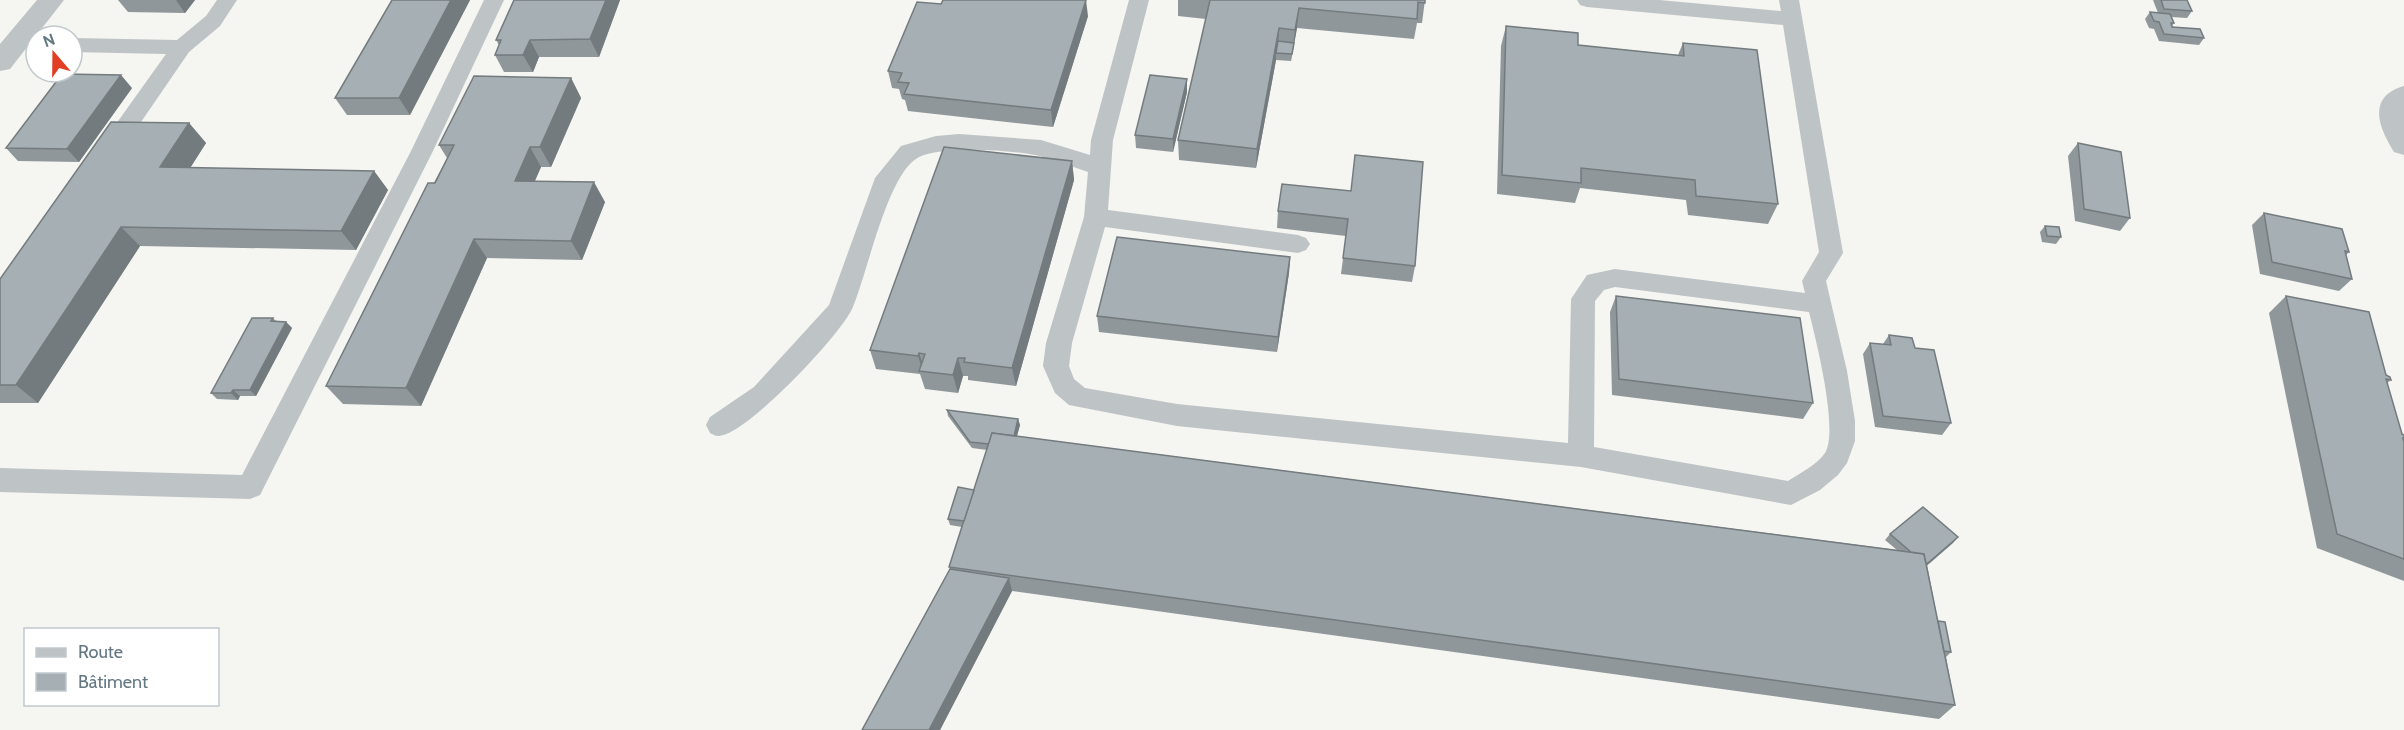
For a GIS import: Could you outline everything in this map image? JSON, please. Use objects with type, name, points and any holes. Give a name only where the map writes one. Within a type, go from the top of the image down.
[{"type":"street","points":[[18,49],[51,0]]},
{"type":"street","points":[[2404,96],[2393,108],[2391,124],[2404,146]]},
{"type":"lane","points":[[94,173],[182,47],[213,21],[227,0]]},
{"type":"lane","points":[[0,480],[250,487],[421,153],[494,0]]},
{"type":"lane","points":[[1139,0],[1102,140],[1096,217],[1059,343],[1056,366],[1064,386],[1078,397],[1177,415],[1581,456],[1791,493],[1819,476],[1838,455],[1843,421],[1814,281],[1832,253],[1790,9],[1587,0]]},
{"type":"lane","points":[[84,45],[182,47]]},
{"type":"lane","points":[[719,425],[763,395],[812,343],[840,309],[886,178],[909,152],[936,144],[959,142],[995,144],[1041,148],[1101,167]]},
{"type":"lane","points":[[1096,217],[1298,244]]},
{"type":"lane","points":[[1581,456],[1583,298],[1596,282],[1615,278],[1819,304]]},
{"type":"building","points":[[392,0],[451,0],[399,98],[335,98]]},
{"type":"building","points":[[514,0],[606,0],[590,39],[530,40],[523,55],[495,55],[501,40],[496,40]]},
{"type":"building","points":[[943,0],[1086,0],[1051,110],[904,94],[909,83],[898,82],[902,73],[888,71],[917,2],[941,4]]},
{"type":"building","points":[[1210,0],[1425,0],[1425,3],[1418,2],[1417,19],[1299,8],[1295,30],[1279,28],[1257,149],[1178,140]]},
{"type":"building","points":[[2161,0],[2187,0],[2192,11],[2164,9]]},
{"type":"building","points":[[2150,12],[2170,14],[2174,23],[2171,23],[2172,27],[2200,29],[2204,38],[2164,34],[2159,22],[2154,21]]},
{"type":"building","points":[[1506,26],[1578,33],[1578,45],[1684,56],[1683,43],[1757,50],[1778,204],[1696,196],[1695,180],[1581,168],[1581,183],[1502,175]]},
{"type":"building","points":[[1278,41],[1294,43],[1292,54],[1276,53]]},
{"type":"building","points":[[84,74],[121,75],[67,149],[6,148],[54,84],[84,84]]},
{"type":"building","points":[[1150,75],[1187,79],[1173,139],[1135,135]]},
{"type":"building","points":[[474,76],[571,78],[540,147],[530,147],[515,181],[594,182],[571,241],[474,239],[406,388],[326,386],[428,183],[435,183],[454,145],[439,145]]},
{"type":"building","points":[[111,122],[189,123],[160,167],[374,171],[341,231],[121,227],[16,385],[0,385],[0,279]]},
{"type":"building","points":[[2078,143],[2121,152],[2130,218],[2084,209]]},
{"type":"building","points":[[944,147],[1072,161],[1012,368],[964,362],[965,358],[958,358],[953,375],[919,371],[925,354],[919,353],[918,356],[870,350]]},
{"type":"building","points":[[1355,155],[1423,162],[1415,266],[1343,258],[1348,219],[1278,211],[1282,184],[1351,191]]},
{"type":"building","points":[[2264,213],[2342,229],[2349,252],[2345,251],[2352,279],[2272,262]]},
{"type":"building","points":[[2045,226],[2059,227],[2061,237],[2047,236]]},
{"type":"building","points":[[1117,237],[1290,257],[1278,337],[1097,316]]},
{"type":"building","points":[[1616,296],[1800,318],[1813,403],[1619,379]]},
{"type":"building","points":[[2286,296],[2369,312],[2386,375],[2391,380],[2386,379],[2404,435],[2404,559],[2337,534]]},
{"type":"building","points":[[252,318],[273,318],[271,321],[286,322],[250,390],[211,393]]},
{"type":"building","points":[[1889,335],[1912,338],[1915,348],[1934,350],[1951,423],[1883,416],[1870,343],[1891,345]]},
{"type":"building","points":[[947,410],[1018,419],[1014,436],[992,433],[989,444],[970,442]]},
{"type":"building","points":[[992,433],[1924,554],[1955,705],[949,567]]},
{"type":"building","points":[[958,487],[974,490],[964,521],[948,519]]},
{"type":"building","points":[[1923,507],[1958,537],[1928,563],[1926,563],[1924,554],[1911,552],[1890,534]]},
{"type":"building","points":[[950,569],[1009,578],[929,730],[862,730]]},
{"type":"building","points":[[1938,621],[1945,622],[1951,652],[1944,651]]}]
